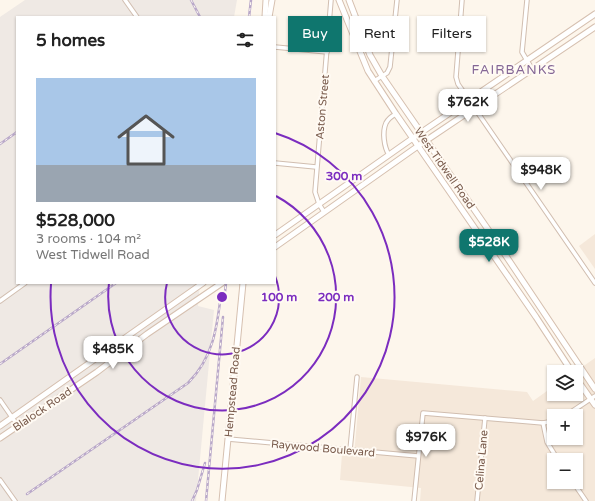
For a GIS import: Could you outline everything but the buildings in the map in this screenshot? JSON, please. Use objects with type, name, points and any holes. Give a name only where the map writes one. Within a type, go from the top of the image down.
[{"type":"main road","points":[[266,0],[266,16]]},
{"type":"main road","points":[[269,16],[272,0]]},
{"type":"main road","name":"West Tidwell Road","points":[[339,0],[350,26]]},
{"type":"main road","name":"West Tidwell Road","points":[[349,0],[356,16]]},
{"type":"main road","points":[[276,234],[413,138],[527,62],[595,14]]},
{"type":"main road","points":[[276,246],[384,169],[595,27]]},
{"type":"main road","points":[[572,31],[577,40]]},
{"type":"main road","name":"West Tidwell Road","points":[[359,52],[374,81],[524,299],[567,365]]},
{"type":"main road","name":"West Tidwell Road","points":[[369,52],[382,76],[464,194],[595,389]]},
{"type":"main road","points":[[384,169],[390,160],[389,155]]},
{"type":"main road","points":[[455,199],[464,194]]},
{"type":"main road","points":[[491,251],[498,244]]},
{"type":"main road","name":"Blalock Road","points":[[0,426],[202,284]]},
{"type":"main road","name":"Blalock Road","points":[[0,438],[221,284]]},
{"type":"main road","points":[[238,284],[242,291]]},
{"type":"main road","name":"Hempstead Road","points":[[222,501],[243,284]]},
{"type":"main road","points":[[524,299],[531,294]]},
{"type":"main road","points":[[184,296],[190,305]]},
{"type":"main road","points":[[127,336],[133,344]]},
{"type":"main road","points":[[556,348],[565,343]]},
{"type":"main road","points":[[70,377],[76,386]]},
{"type":"main road","points":[[583,386],[593,398],[595,405]]},
{"type":"street","points":[[125,0],[135,16]]},
{"type":"street","name":"Aston Street","points":[[330,16],[331,0]]},
{"type":"street","points":[[374,81],[387,73],[390,67],[397,0]]},
{"type":"street","points":[[462,0],[456,77],[458,84],[595,281]]},
{"type":"street","points":[[527,0],[521,45],[522,52],[532,69]]},
{"type":"street","points":[[276,48],[288,49]]},
{"type":"street","name":"Aston Street","points":[[324,212],[319,204],[315,192],[327,52]]},
{"type":"street","points":[[389,155],[384,144],[385,126],[388,119],[396,114]]},
{"type":"street","points":[[276,163],[316,167]]},
{"type":"street","points":[[0,301],[24,284]]},
{"type":"street","points":[[350,450],[357,377]]},
{"type":"street","points":[[576,409],[593,398]]},
{"type":"street","points":[[0,400],[18,426]]},
{"type":"street","points":[[414,501],[423,413],[547,422]]},
{"type":"street","name":"Celina Lane","points":[[477,501],[485,418]]},
{"type":"street","points":[[543,423],[547,442],[554,453]]},
{"type":"street","name":"Raywood Boulevard","points":[[228,439],[418,456]]},
{"type":"street","points":[[0,480],[14,501]]},
{"type":"street","points":[[578,489],[586,501]]},
{"type":"shaded area","points":[[25,0],[237,0],[234,16],[16,16],[16,284],[200,284],[198,306],[214,310],[196,501],[0,501],[0,17]]},
{"type":"shaded area","points":[[595,234],[595,269],[579,246]]},
{"type":"shaded area","points":[[595,358],[595,501],[420,501],[421,488],[340,480],[342,454],[354,455],[361,377],[527,392],[533,401],[547,391],[547,401],[583,401],[583,366]]},
{"type":"railway","points":[[191,0],[199,16]]},
{"type":"railway","points":[[249,16],[251,0]]},
{"type":"railway","points":[[0,144],[16,133]]},
{"type":"railway","points":[[0,364],[115,284]]},
{"type":"railway","points":[[224,301],[226,284]]},
{"type":"railway","points":[[27,494],[188,383],[203,363],[208,353],[218,319],[221,294]]},
{"type":"railway","points":[[206,501],[223,317]]},
{"type":"railway","points":[[192,501],[205,463]]},
{"type":"district","name":"FAIRBANKS","points":[[514,69]]}]
